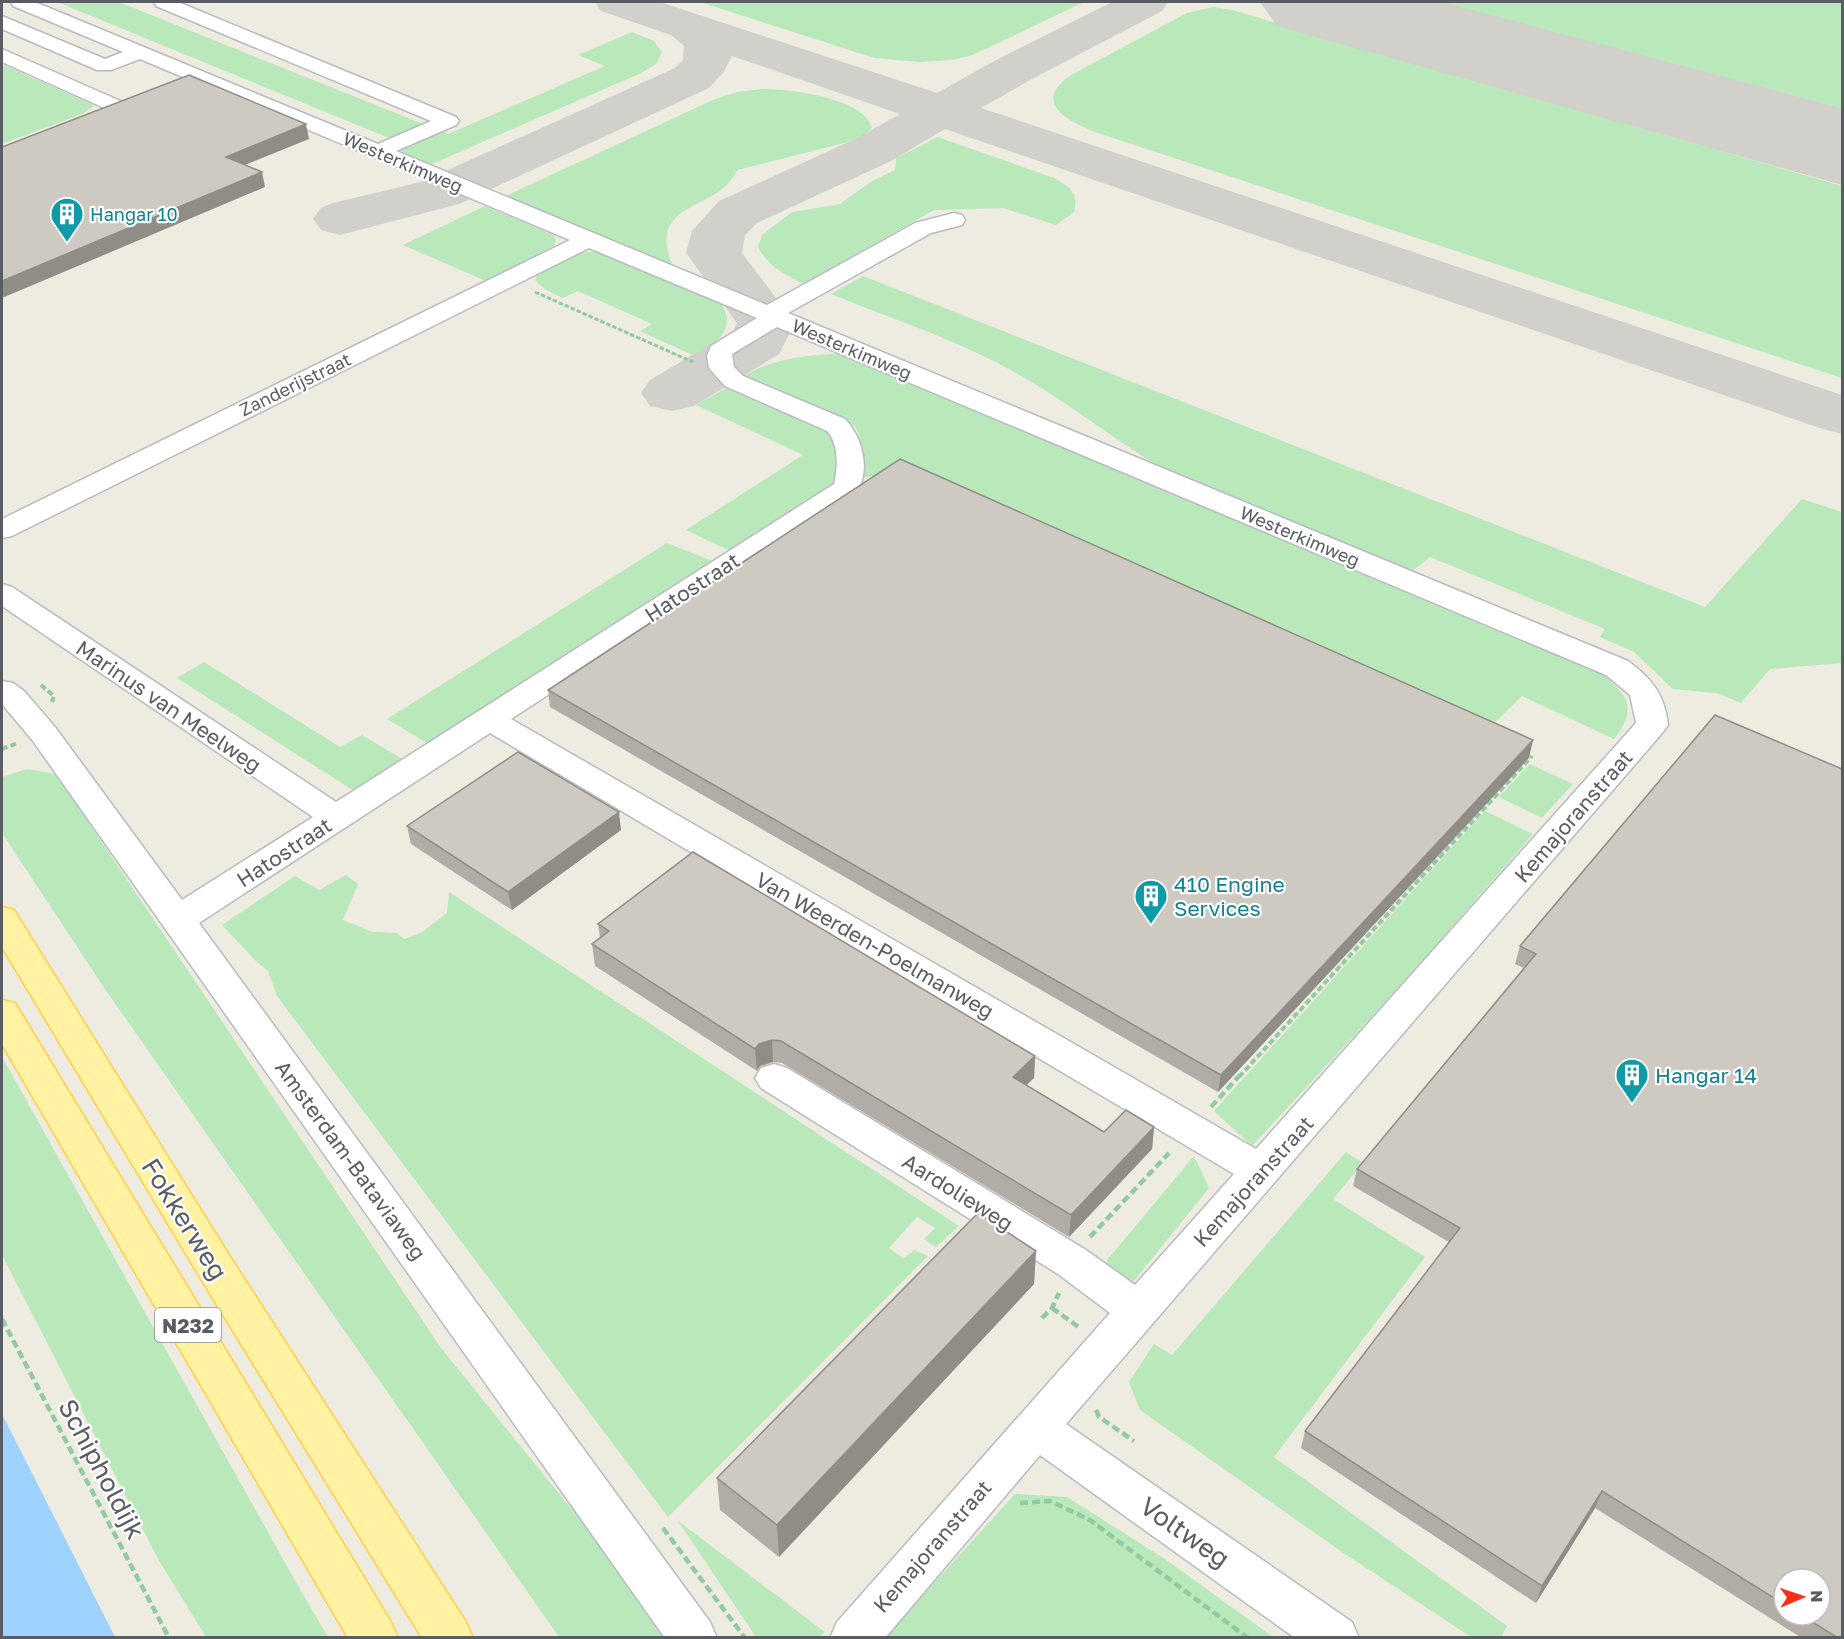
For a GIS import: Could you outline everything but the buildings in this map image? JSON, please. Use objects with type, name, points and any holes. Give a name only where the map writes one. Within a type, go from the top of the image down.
[{"type":"main road","name":"Fokkerweg","points":[[2,919],[214,1267],[449,1638]]},
{"type":"main road","name":"N232","points":[[2,1013],[374,1638]]},
{"type":"street","name":"Westerkimweg","points":[[20,2],[1617,668],[1636,681],[1651,702],[1652,725]]},
{"type":"street","points":[[163,2],[448,121],[378,151]]},
{"type":"street","points":[[2,22],[104,66],[142,52]]},
{"type":"street","points":[[2,55],[118,107]]},
{"type":"street","points":[[169,88],[200,76]]},
{"type":"street","points":[[86,119],[139,99]]},
{"type":"street","points":[[734,381],[723,372],[718,361],[720,351],[773,316],[922,228],[954,220]]},
{"type":"street","name":"Zanderijstraat","points":[[2,530],[589,239]]},
{"type":"street","name":"Hatostraat","points":[[179,919],[846,488],[850,478],[847,440],[844,432],[836,425],[734,381]]},
{"type":"street","name":"Marinus van Meelweg","points":[[2,593],[337,818]]},
{"type":"street","name":"Amsterdam-Bataviaweg","points":[[2,690],[13,698],[44,734],[179,919],[693,1638]]},
{"type":"street","name":"Van Weerden-Poelmanweg","points":[[489,718],[1262,1172]]},
{"type":"street","name":"Kemajoranstraat","points":[[854,1638],[1035,1427],[1262,1172],[1652,725]]},
{"type":"street","name":"Aardolieweg","points":[[774,1078],[1072,1262],[1138,1311]]},
{"type":"street","name":"Voltweg","points":[[1035,1427],[1335,1638]]},
{"type":"path","points":[[507,279],[734,381]]},
{"type":"path","points":[[1208,1109],[1532,756]]},
{"type":"path","points":[[1042,1318],[1052,1308],[1079,1248],[1176,1146]]},
{"type":"path","name":"Schipholdijk","points":[[2,1319],[169,1638]]},
{"type":"path","points":[[1014,1503],[1050,1501],[1090,1520],[1248,1638]]},
{"type":"green space","points":[[57,2],[119,2],[448,134],[605,66],[578,55],[632,32],[654,41],[662,52],[656,64],[641,73],[430,165],[408,156],[389,138]]},
{"type":"green space","points":[[700,2],[1084,2],[973,55],[952,60],[920,62],[874,58]]},
{"type":"green space","points":[[1437,2],[1842,2],[1842,108]]},
{"type":"green space","points":[[1213,7],[1232,10],[1842,186],[1842,378],[1098,133],[1076,123],[1058,110],[1054,103],[1054,94],[1059,85],[1071,75],[1187,13]]},
{"type":"green space","points":[[2,64],[94,106],[82,114],[2,144]]},
{"type":"green space","points":[[763,89],[808,93],[842,102],[856,109],[866,118],[872,128],[861,137],[848,142],[737,170],[727,184],[715,194],[676,217],[669,228],[667,243],[672,265],[506,196],[715,99],[737,92]]},
{"type":"green space","points":[[938,137],[1054,178],[1072,191],[1075,200],[1074,212],[1056,225],[1003,208],[934,210],[803,284],[777,269],[762,254],[758,247],[762,235],[792,212],[840,204],[872,181],[895,170],[896,158]]},
{"type":"green space","points":[[485,206],[553,235],[556,240],[554,246],[486,281],[403,245]]},
{"type":"green space","points":[[579,253],[604,253],[718,300],[727,318],[723,333],[711,346],[695,356],[640,331],[652,324],[578,291],[563,298],[546,290],[535,280],[538,273]]},
{"type":"green space","points":[[863,276],[1705,607],[1802,499],[1842,512],[1842,663],[1770,669],[1741,703],[1717,693],[1673,689],[1634,652],[1600,637],[1605,629],[1430,557],[1410,573],[1177,477],[1005,367],[931,333],[831,294]]},
{"type":"green space","points":[[832,354],[851,357],[1597,670],[1616,686],[1626,701],[1628,709],[1622,728],[1614,739],[1522,696],[1485,732],[898,470],[864,478],[859,435],[855,426],[744,376],[765,366],[786,360]]},
{"type":"green space","points":[[728,387],[821,427],[834,443],[840,476],[840,482],[730,551],[686,530],[803,455],[696,405]]},
{"type":"green space","points":[[667,543],[715,562],[427,743],[387,719]]},
{"type":"green space","points":[[204,662],[340,747],[362,735],[402,759],[354,791],[177,678]]},
{"type":"green space","points":[[1530,764],[1573,784],[1542,818],[1499,797]]},
{"type":"green space","points":[[27,769],[56,774],[441,1348],[629,1580],[669,1637],[559,1637],[105,989],[2,833],[2,777]]},
{"type":"green space","points":[[1485,811],[1533,834],[1402,984],[1252,1146],[1214,1111]]},
{"type":"green space","points":[[346,875],[358,884],[343,920],[372,932],[397,933],[404,939],[421,933],[447,913],[449,892],[959,1226],[936,1247],[924,1239],[935,1228],[917,1217],[889,1248],[903,1258],[915,1250],[928,1256],[668,1517],[277,996],[268,971],[222,925],[295,876],[319,890]]},
{"type":"green space","points":[[2,1057],[328,1637],[206,1637],[158,1559],[2,1255]]},
{"type":"green space","points":[[1346,1152],[1363,1163],[1333,1199],[1425,1257],[1274,1457],[1507,1626],[1501,1637],[1471,1637],[1342,1552],[1140,1410],[1129,1382],[1154,1344],[1172,1355]]},
{"type":"green space","points":[[1194,1156],[1209,1188],[1133,1282],[1108,1277],[1107,1260]]},
{"type":"green space","points":[[1015,1494],[1067,1497],[1165,1559],[1273,1637],[884,1638]]},
{"type":"green space","points":[[678,1521],[825,1632],[818,1637],[756,1637]]},
{"type":"water","points":[[2,1414],[115,1637],[2,1637]]},
{"type":"taxiway","points":[[617,2],[687,25]]},
{"type":"taxiway","points":[[941,111],[1015,69],[1146,2]]},
{"type":"taxiway","points":[[340,219],[352,214],[415,201],[440,193],[692,78],[706,63],[709,50],[702,38],[687,25]]},
{"type":"taxiway","points":[[687,25],[941,111]]},
{"type":"taxiway","points":[[672,393],[758,341],[766,323],[714,253],[719,231],[738,212],[873,150],[941,111]]},
{"type":"taxiway","points":[[941,111],[1842,415]]},
{"type":"runway","points":[[1316,2],[1842,147]]},
{"type":"place","name":"Hangar 10","points":[[67,243]]},
{"type":"place","name":"410 Engine Services","points":[[1151,925]]},
{"type":"place","name":"Hangar 14","points":[[1632,1104]]}]
